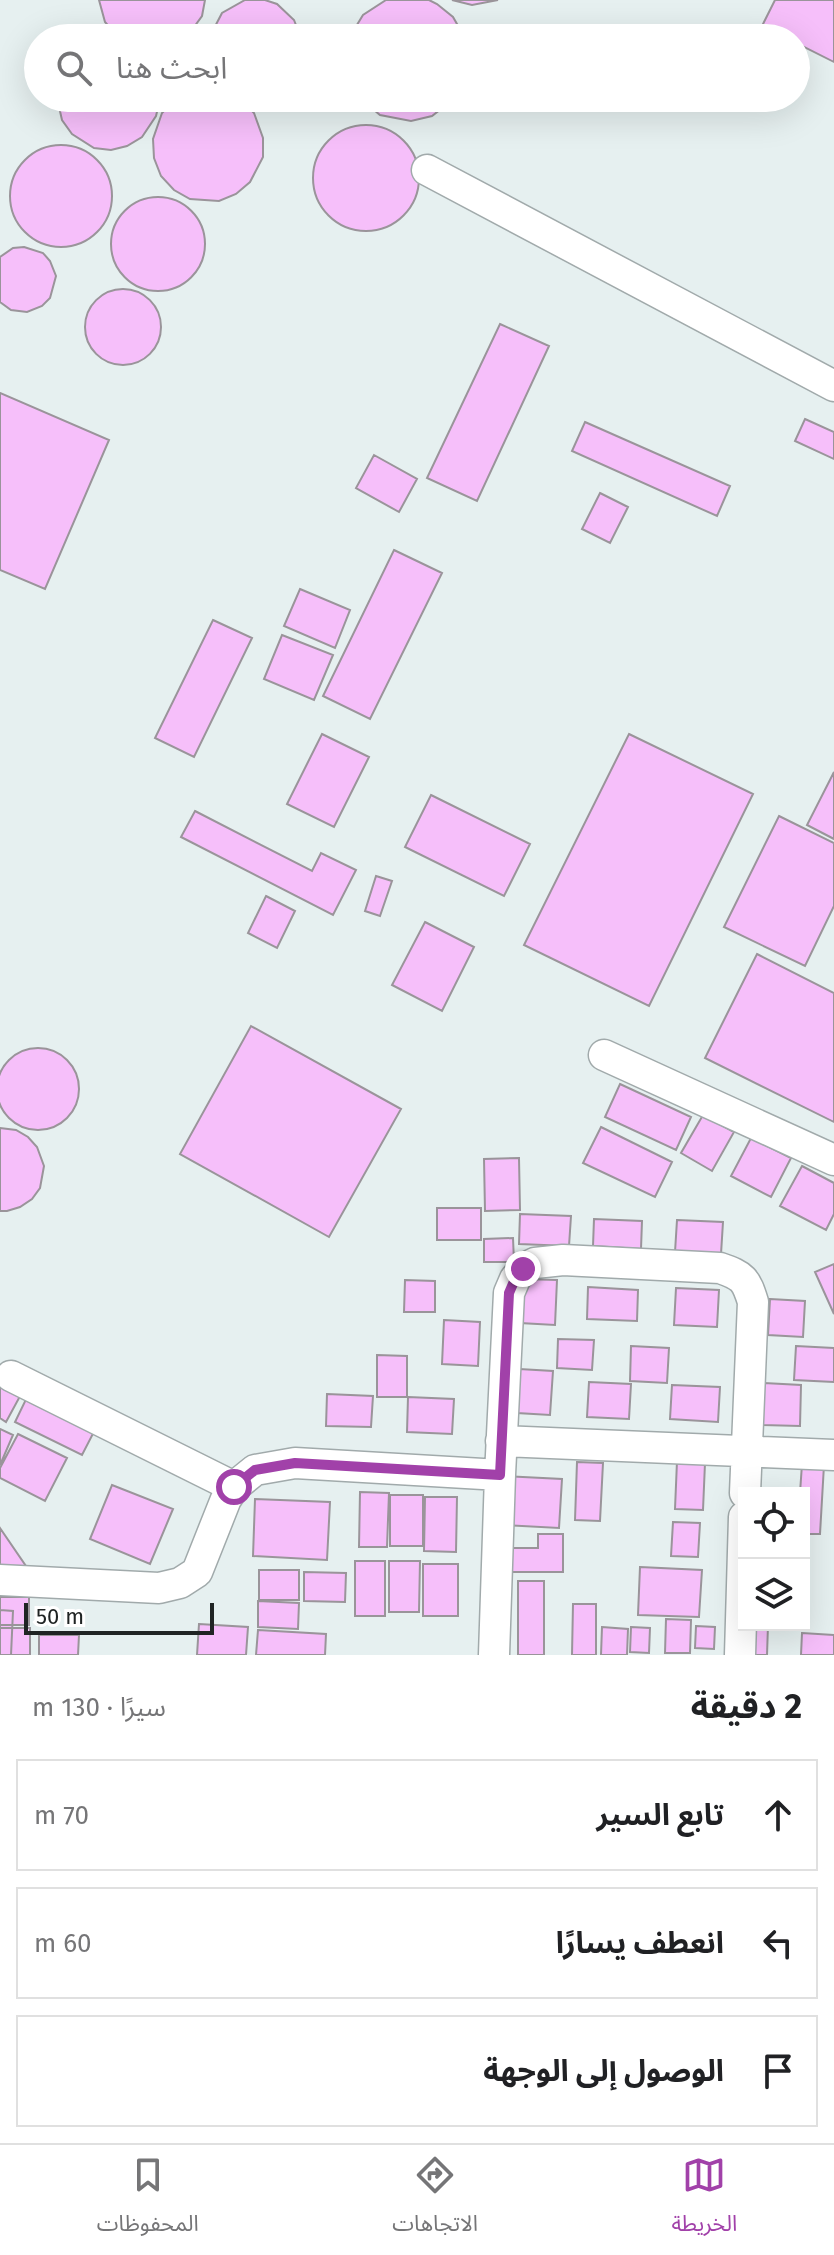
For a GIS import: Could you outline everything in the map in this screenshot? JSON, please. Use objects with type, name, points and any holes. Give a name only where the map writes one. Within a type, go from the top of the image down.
[{"type":"street","points":[[427,170],[834,386]]},
{"type":"street","points":[[604,1055],[834,1160]]},
{"type":"street","points":[[494,1655],[509,1293],[523,1269],[535,1263],[563,1260],[720,1268],[740,1275],[748,1285],[753,1302],[745,1487]]},
{"type":"street","points":[[11,1376],[234,1487]]},
{"type":"street","points":[[501,1441],[834,1455]]},
{"type":"street","points":[[0,1580],[159,1588],[180,1583],[197,1572],[226,1499],[234,1487],[255,1470],[295,1463],[500,1475]]},
{"type":"street","points":[[740,1655],[743,1559]]},
{"type":"building","points":[[99,0],[205,0],[202,16],[196,24],[105,22]]},
{"type":"building","points":[[245,0],[265,0],[277,4],[296,24],[216,24],[222,13]]},
{"type":"building","points":[[386,0],[429,0],[453,17],[457,24],[358,24],[363,15]]},
{"type":"building","points":[[452,0],[498,0],[472,5]]},
{"type":"building","points":[[775,0],[834,0],[834,62],[810,50],[810,24],[763,24]]},
{"type":"building","points":[[60,112],[157,112],[142,137],[127,146],[111,150],[94,148],[72,134]]},
{"type":"building","points":[[253,112],[263,138],[263,157],[250,182],[236,194],[219,201],[190,199],[174,190],[161,176],[154,158],[153,139],[162,113]]},
{"type":"building","points":[[376,112],[437,112],[411,121]]},
{"type":"building","points":[[366,125],[386,129],[404,140],[415,158],[419,178],[415,198],[404,216],[386,227],[366,231],[346,227],[328,216],[317,198],[313,178],[317,158],[328,140],[346,129]]},
{"type":"building","points":[[61,145],[80,149],[97,160],[108,177],[112,196],[108,215],[97,232],[80,243],[61,247],[42,243],[25,232],[14,215],[10,196],[14,177],[25,160],[42,149]]},
{"type":"building","points":[[158,197],[176,200],[191,211],[202,226],[205,244],[202,262],[191,277],[176,288],[158,291],[140,288],[125,277],[114,262],[111,244],[114,226],[125,211],[140,200]]},
{"type":"building","points":[[24,247],[43,253],[56,276],[50,298],[42,306],[27,312],[11,310],[0,302],[0,257],[13,248]]},
{"type":"building","points":[[116,289],[130,289],[144,295],[155,306],[161,327],[158,342],[150,354],[130,365],[116,365],[102,359],[91,348],[85,334],[85,320],[91,306],[102,295]]},
{"type":"building","points":[[500,324],[549,346],[477,501],[427,478]]},
{"type":"building","points":[[0,393],[109,440],[45,589],[0,570]]},
{"type":"building","points":[[805,419],[834,432],[834,459],[795,441]]},
{"type":"building","points":[[585,422],[730,486],[717,516],[572,451]]},
{"type":"building","points":[[374,455],[417,479],[399,512],[356,488]]},
{"type":"building","points":[[600,493],[628,507],[610,543],[582,529]]},
{"type":"building","points":[[394,550],[442,573],[370,719],[323,696]]},
{"type":"building","points":[[300,589],[350,610],[335,648],[284,626]]},
{"type":"building","points":[[213,620],[252,638],[194,757],[155,738]]},
{"type":"building","points":[[282,635],[333,655],[314,700],[264,679]]},
{"type":"building","points":[[322,734],[369,757],[334,827],[287,804]]},
{"type":"building","points":[[629,734],[753,794],[649,1006],[524,945]]},
{"type":"building","points":[[834,772],[834,839],[807,825]]},
{"type":"building","points":[[431,795],[530,844],[504,896],[405,847]]},
{"type":"building","points":[[195,811],[312,871],[321,853],[356,870],[333,915],[181,837]]},
{"type":"building","points":[[779,816],[834,843],[834,906],[805,966],[724,927]]},
{"type":"building","points":[[376,876],[392,881],[380,916],[365,911]]},
{"type":"building","points":[[266,896],[295,911],[277,948],[248,933]]},
{"type":"building","points":[[425,922],[474,947],[442,1011],[392,985]]},
{"type":"building","points":[[757,954],[834,993],[834,1122],[705,1058]]},
{"type":"building","points":[[251,1026],[401,1109],[329,1237],[180,1154]]},
{"type":"building","points":[[38,1048],[54,1051],[72,1066],[78,1081],[76,1105],[67,1118],[54,1127],[38,1130],[22,1127],[9,1118],[0,1105],[0,1073],[9,1060],[22,1051]]},
{"type":"building","points":[[620,1084],[691,1117],[676,1150],[605,1117]]},
{"type":"building","points":[[703,1115],[734,1132],[712,1171],[681,1153]]},
{"type":"building","points":[[601,1127],[672,1162],[655,1197],[583,1163]]},
{"type":"building","points":[[0,1128],[16,1130],[28,1137],[37,1147],[44,1166],[40,1188],[32,1199],[7,1211],[0,1211]]},
{"type":"building","points":[[751,1138],[791,1158],[771,1197],[731,1176]]},
{"type":"building","points":[[519,1158],[520,1210],[485,1211],[484,1159]]},
{"type":"building","points":[[802,1166],[834,1183],[834,1214],[826,1230],[780,1206]]},
{"type":"building","points":[[437,1208],[481,1208],[481,1240],[437,1240]]},
{"type":"building","points":[[520,1214],[571,1216],[569,1246],[519,1244]]},
{"type":"building","points":[[594,1219],[642,1221],[641,1249],[593,1246]]},
{"type":"building","points":[[677,1220],[723,1222],[721,1254],[675,1252]]},
{"type":"building","points":[[513,1238],[514,1262],[484,1262],[484,1239]]},
{"type":"building","points":[[834,1264],[834,1314],[815,1272]]},
{"type":"building","points":[[523,1279],[557,1280],[555,1325],[520,1323]]},
{"type":"building","points":[[405,1280],[435,1281],[435,1312],[404,1312]]},
{"type":"building","points":[[588,1287],[638,1290],[637,1321],[587,1319]]},
{"type":"building","points":[[676,1288],[719,1290],[717,1327],[674,1325]]},
{"type":"building","points":[[770,1299],[805,1301],[803,1337],[768,1335]]},
{"type":"building","points":[[444,1320],[480,1322],[478,1366],[442,1364]]},
{"type":"building","points":[[558,1339],[594,1340],[592,1370],[557,1368]]},
{"type":"building","points":[[631,1346],[669,1348],[667,1383],[630,1381]]},
{"type":"building","points":[[796,1346],[834,1348],[834,1382],[794,1380]]},
{"type":"building","points":[[377,1355],[407,1356],[407,1397],[377,1397]]},
{"type":"building","points":[[519,1369],[553,1371],[550,1415],[517,1413]]},
{"type":"building","points":[[0,1373],[25,1387],[6,1422],[0,1418]]},
{"type":"building","points":[[589,1382],[631,1384],[629,1419],[587,1417]]},
{"type":"building","points":[[764,1383],[801,1385],[800,1426],[762,1425]]},
{"type":"building","points":[[672,1385],[720,1387],[718,1422],[670,1419]]},
{"type":"building","points":[[31,1389],[99,1422],[82,1455],[15,1422]]},
{"type":"building","points":[[327,1394],[373,1396],[371,1427],[326,1426]]},
{"type":"building","points":[[408,1397],[454,1399],[452,1434],[407,1432]]},
{"type":"building","points":[[0,1429],[13,1435],[0,1465]]},
{"type":"building","points":[[18,1434],[67,1458],[45,1501],[0,1478],[0,1468]]},
{"type":"building","points":[[677,1461],[705,1463],[703,1510],[675,1509]]},
{"type":"building","points":[[577,1462],[603,1463],[600,1521],[575,1520]]},
{"type":"building","points":[[802,1464],[824,1465],[820,1534],[810,1534],[810,1487],[800,1487]]},
{"type":"building","points":[[505,1476],[562,1479],[559,1528],[503,1525]]},
{"type":"building","points":[[112,1485],[173,1509],[150,1564],[90,1539]]},
{"type":"building","points":[[360,1492],[389,1493],[387,1547],[359,1547]]},
{"type":"building","points":[[390,1495],[423,1495],[423,1546],[390,1546]]},
{"type":"building","points":[[425,1497],[457,1497],[456,1552],[424,1551]]},
{"type":"building","points":[[255,1499],[330,1502],[327,1560],[253,1556]]},
{"type":"building","points":[[673,1522],[700,1523],[698,1557],[671,1556]]},
{"type":"building","points":[[0,1528],[30,1572],[0,1588]]},
{"type":"building","points":[[538,1534],[563,1534],[563,1572],[499,1572],[499,1548],[538,1548]]},
{"type":"building","points":[[355,1561],[385,1561],[385,1616],[355,1616]]},
{"type":"building","points":[[389,1561],[420,1561],[419,1612],[389,1612]]},
{"type":"building","points":[[423,1564],[458,1564],[458,1616],[423,1616]]},
{"type":"building","points":[[640,1567],[702,1570],[699,1617],[638,1615]]},
{"type":"building","points":[[259,1570],[299,1570],[299,1600],[259,1600]]},
{"type":"building","points":[[304,1572],[346,1573],[345,1602],[304,1601]]},
{"type":"building","points":[[518,1581],[544,1581],[544,1655],[518,1655]]},
{"type":"building","points":[[0,1597],[29,1597],[29,1625],[0,1625]]},
{"type":"building","points":[[258,1601],[299,1603],[298,1629],[258,1627]]},
{"type":"building","points":[[573,1604],[596,1604],[596,1655],[572,1655]]},
{"type":"building","points":[[0,1610],[13,1611],[11,1655],[0,1655]]},
{"type":"building","points":[[666,1619],[691,1620],[690,1653],[665,1653]]},
{"type":"building","points":[[199,1624],[248,1627],[246,1655],[197,1655]]},
{"type":"building","points":[[696,1626],[715,1627],[714,1649],[695,1648]]},
{"type":"building","points":[[602,1627],[628,1629],[627,1655],[601,1655]]},
{"type":"building","points":[[631,1627],[650,1628],[649,1653],[630,1652]]},
{"type":"building","points":[[0,1628],[30,1628],[30,1655],[0,1655]]},
{"type":"building","points":[[258,1630],[326,1634],[325,1655],[256,1655]]},
{"type":"building","points":[[742,1631],[768,1631],[767,1655],[734,1655]]},
{"type":"building","points":[[802,1633],[834,1635],[834,1655],[801,1655]]},
{"type":"building","points":[[39,1635],[79,1635],[78,1655],[39,1655]]},
{"type":"route","points":[[234,1487],[255,1470],[295,1463],[500,1475],[509,1293],[523,1269]]}]
